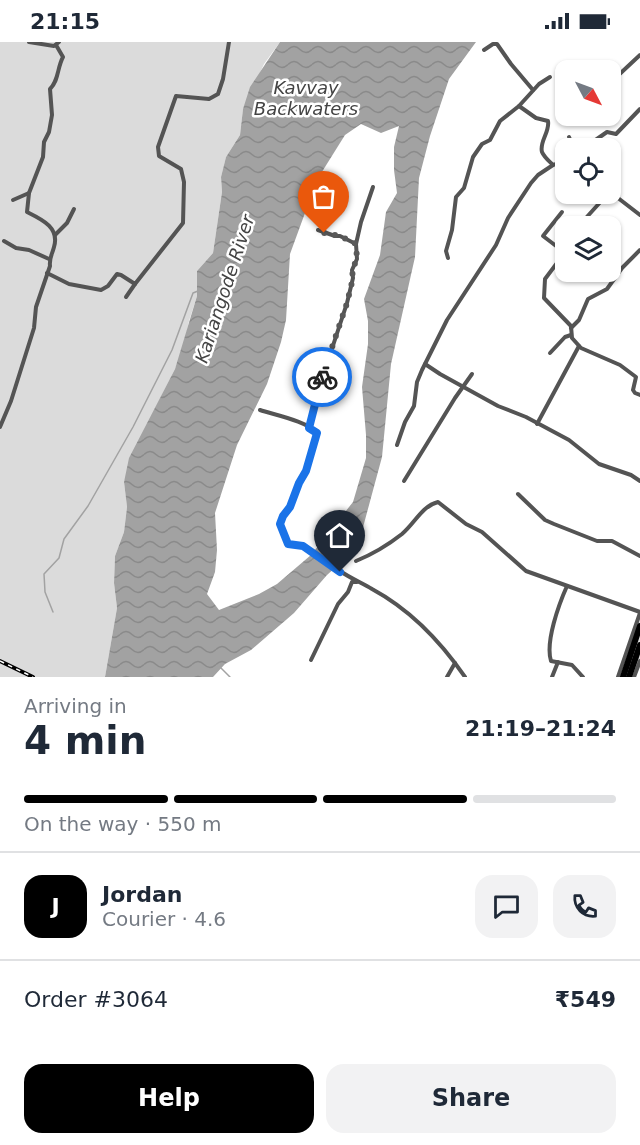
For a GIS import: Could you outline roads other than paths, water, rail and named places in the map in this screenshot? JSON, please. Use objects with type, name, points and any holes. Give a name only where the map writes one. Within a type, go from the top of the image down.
[{"type":"highway","points":[[623,677],[640,626]]},
{"type":"highway","points":[[629,677],[640,645]]},
{"type":"street","points":[[0,426],[11,401],[34,328],[36,308],[50,266],[49,259],[56,244],[55,236],[49,225],[27,212],[29,193],[43,157],[44,142],[49,132],[52,115],[50,89],[56,83],[57,68],[63,57],[58,44],[29,42]]},
{"type":"street","points":[[126,297],[183,223],[184,182],[181,169],[159,156],[158,147],[176,96],[208,99],[218,94],[229,42]]},
{"type":"street","points":[[484,50],[497,44],[533,90]]},
{"type":"street","points":[[621,72],[640,55]]},
{"type":"street","points":[[448,258],[446,251],[452,230],[456,196],[464,188],[473,157],[482,144],[490,140],[500,121],[550,77]]},
{"type":"street","points":[[519,106],[536,118],[548,121],[549,128],[542,149],[552,165]]},
{"type":"street","points":[[598,138],[607,132],[616,134],[621,131],[640,109]]},
{"type":"street","points":[[397,445],[405,422],[414,406],[417,382],[447,320],[496,245],[513,210],[536,177],[555,164]]},
{"type":"street","points":[[309,428],[322,379],[347,303],[353,278],[352,270],[357,259],[356,244],[360,222],[373,187]]},
{"type":"street","points":[[13,200],[29,193]]},
{"type":"street","points":[[621,200],[640,215]]},
{"type":"street","points":[[588,216],[599,204]]},
{"type":"street","points":[[55,236],[67,223],[74,209]]},
{"type":"street","points":[[555,221],[543,236],[555,244]]},
{"type":"street","points":[[318,231],[340,236],[356,244]]},
{"type":"street","points":[[4,241],[16,248],[29,250],[49,259]]},
{"type":"street","points":[[570,329],[579,320],[588,299],[607,289],[622,268],[640,250]]},
{"type":"street","points":[[555,265],[545,279],[546,287],[543,298],[571,326],[571,335],[579,346],[630,371],[636,377],[633,392],[640,395]]},
{"type":"street","points":[[47,273],[69,284],[86,289],[105,289],[117,274],[121,274],[135,284]]},
{"type":"street","points":[[550,353],[571,335]]},
{"type":"street","points":[[537,424],[579,346]]},
{"type":"street","points":[[425,364],[498,406],[568,440],[600,464],[631,475],[640,481]]},
{"type":"street","points":[[404,481],[472,374]]},
{"type":"street","points":[[260,410],[317,433],[306,471],[280,524],[288,544],[303,546],[340,572],[374,589],[427,629],[465,677]]},
{"type":"street","points":[[518,494],[545,520],[597,541],[612,541],[640,556]]},
{"type":"street","points":[[356,561],[379,551],[403,533],[430,504],[438,502],[466,524],[482,532],[526,571],[640,613],[618,677]]},
{"type":"street","points":[[311,660],[338,604],[348,592],[352,582],[358,582]]},
{"type":"street","points":[[567,586],[554,622],[550,661],[572,665],[583,677]]},
{"type":"street","points":[[634,677],[640,661]]},
{"type":"street","points":[[552,677],[558,662]]},
{"type":"street","points":[[447,677],[455,663]]},
{"type":"water","name":"Kavvay Backwaters","points":[[280,42],[476,42],[449,79],[419,178],[415,257],[391,364],[382,457],[362,531],[348,556],[327,575],[294,613],[251,650],[225,664],[213,677],[105,677],[117,608],[114,583],[115,556],[124,532],[127,507],[124,482],[129,458],[175,369],[197,296],[197,271],[213,253],[222,192],[221,177],[226,157],[240,135],[243,109],[250,87]],"holes":[[[361,124],[381,133],[399,126],[394,147],[397,193],[386,212],[380,255],[364,299],[368,321],[368,344],[362,387],[366,458],[353,502],[311,555],[277,584],[219,610],[207,594],[215,572],[217,550],[215,513],[237,445],[267,384],[281,342],[286,320],[290,254],[305,213],[310,191],[345,135]]]},
{"type":"waterway","points":[[53,612],[45,592],[44,574],[59,558],[64,539],[88,506],[133,427],[172,350],[193,293],[198,291]]},
{"type":"waterway","points":[[220,667],[230,677]]},
{"type":"railway","points":[[0,661],[33,677]]},
{"type":"water label","name":"Kariangode River","points":[[225,289]]}]
